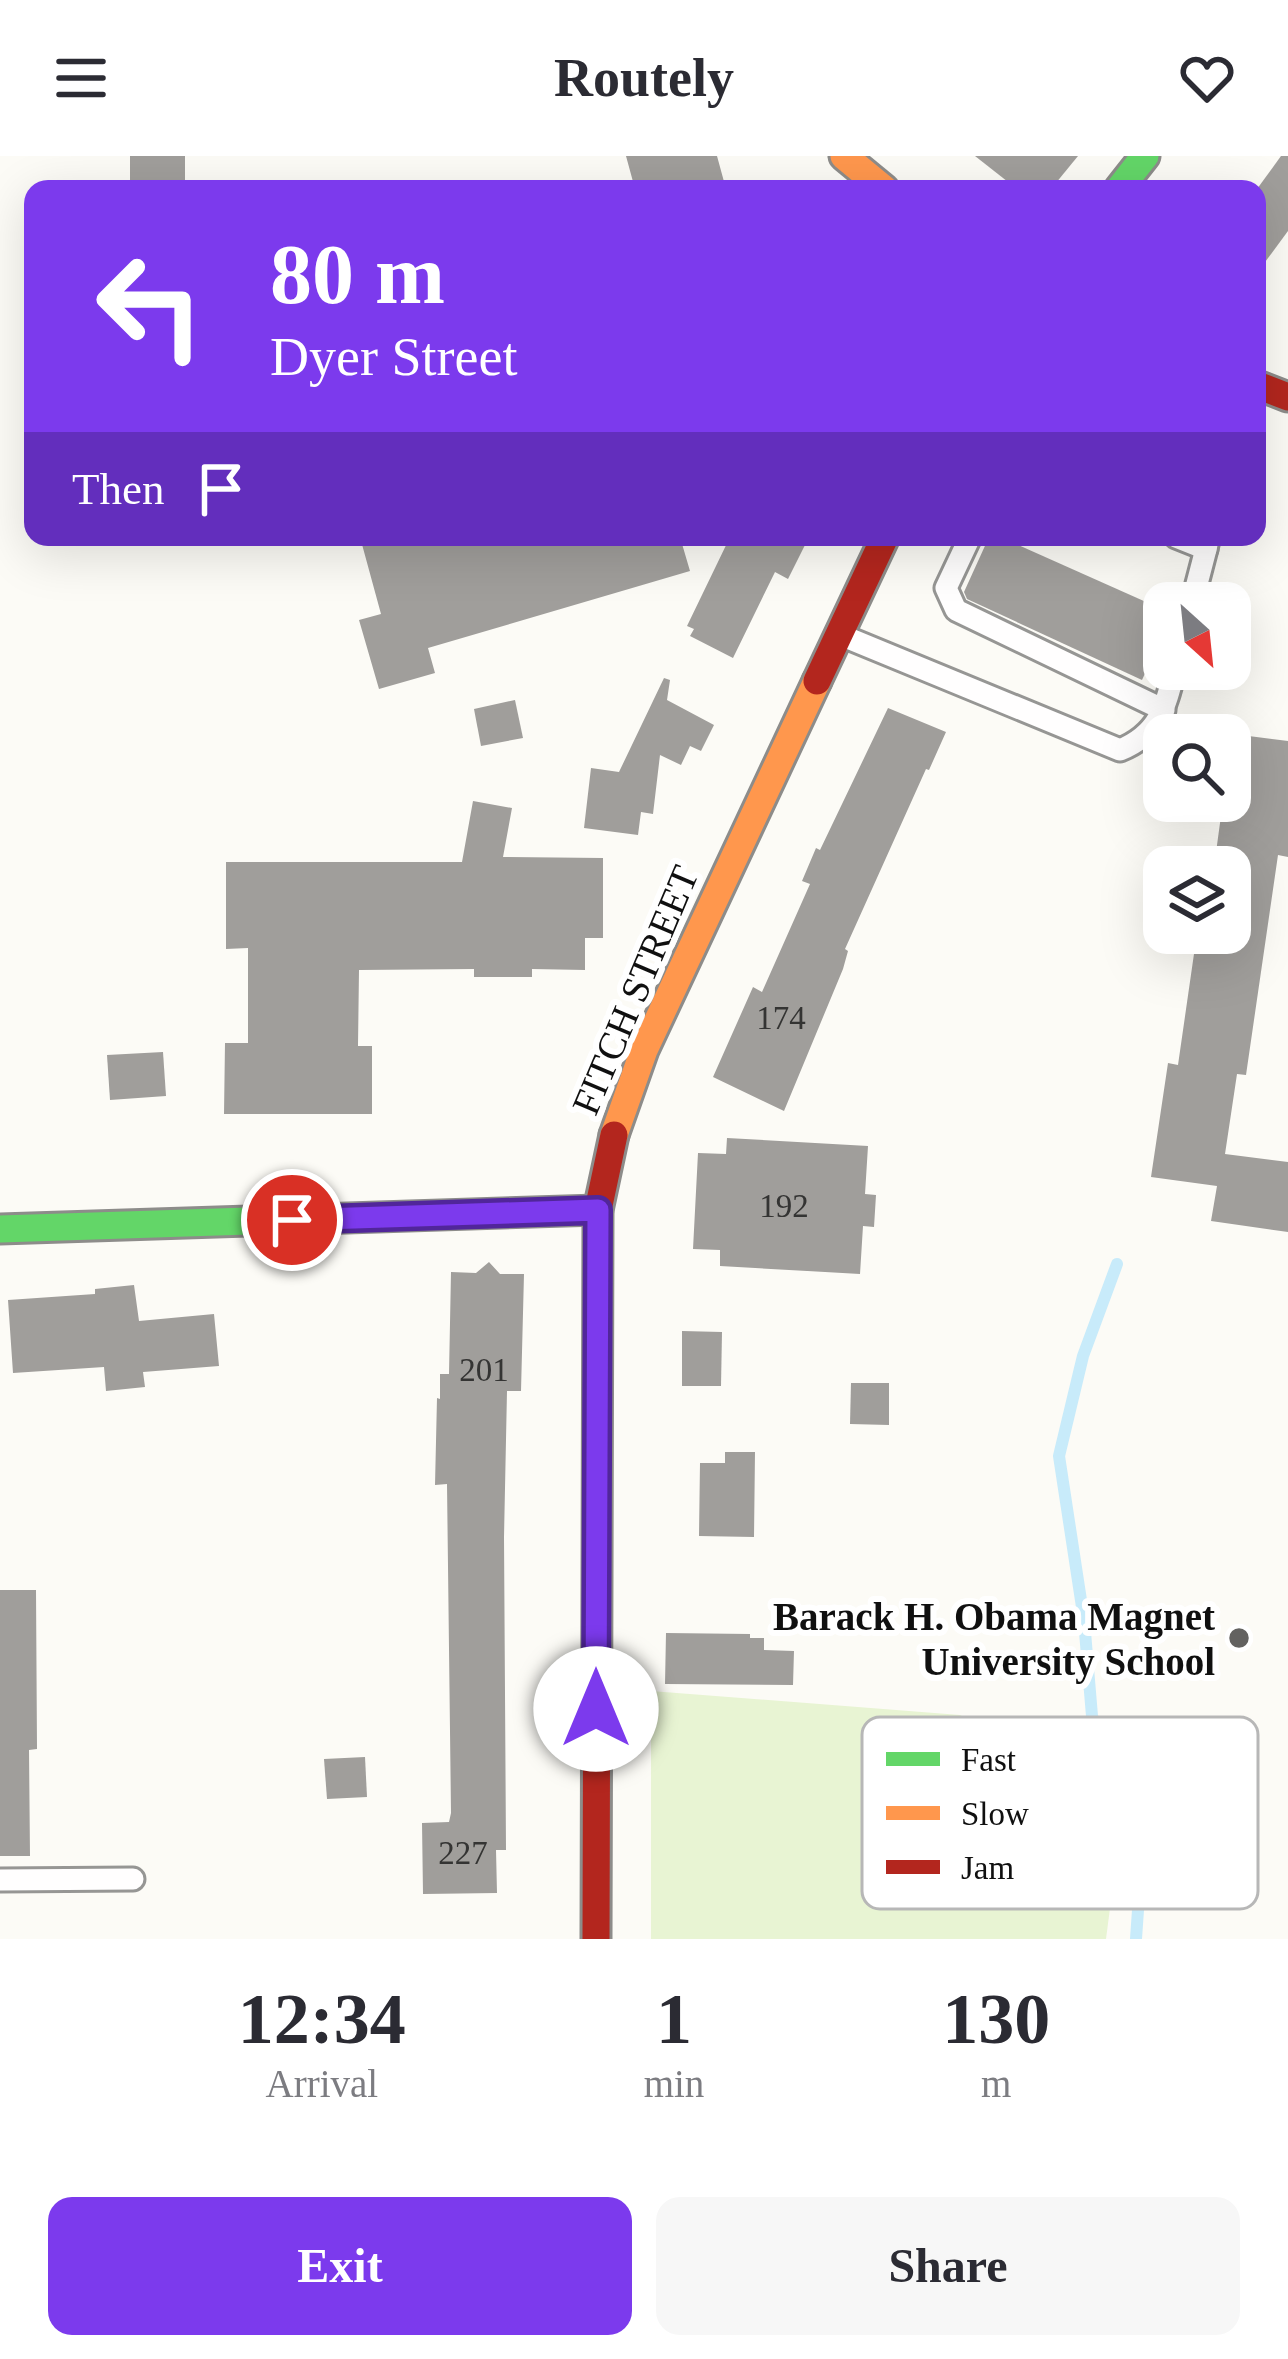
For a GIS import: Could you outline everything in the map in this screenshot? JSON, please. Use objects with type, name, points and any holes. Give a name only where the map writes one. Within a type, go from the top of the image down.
[{"type":"main road","points":[[844,156],[873,180]]},
{"type":"main road","points":[[1126,180],[1145,156]]},
{"type":"main road","name":"FITCH STREET","points":[[596,1939],[598,1210],[618,1117],[644,1050],[880,546]]},
{"type":"main road","points":[[0,1229],[598,1210]]},
{"type":"lane","points":[[966,546],[946,588],[956,610],[1164,710]]},
{"type":"lane","points":[[1197,582],[1206,546]]},
{"type":"lane","points":[[837,633],[1120,750],[1142,741],[1164,710],[1169,690]]},
{"type":"lane","points":[[0,1880],[133,1879]]},
{"type":"green space","points":[[651,1691],[960,1715],[964,1717],[862,1717],[862,1909],[1110,1909],[1106,1939],[651,1939]]},
{"type":"building","points":[[130,156],[185,156],[185,180],[130,180]]},
{"type":"building","points":[[626,156],[717,156],[724,180],[633,180]]},
{"type":"building","points":[[975,156],[1078,156],[1058,180],[1006,180]]},
{"type":"building","points":[[1281,156],[1288,156],[1288,231],[1266,261],[1266,180]]},
{"type":"building","points":[[362,546],[683,546],[690,571],[428,648],[435,673],[379,689],[359,620],[381,614]]},
{"type":"building","points":[[726,546],[804,546],[788,579],[775,572],[733,658],[690,636],[694,629],[687,626]]},
{"type":"building","points":[[985,546],[1020,546],[1143,601],[1143,678],[1142,680],[967,599],[964,592]]},
{"type":"building","points":[[664,678],[670,680],[667,700],[714,725],[701,751],[690,746],[681,765],[660,755],[653,814],[641,812],[638,835],[584,828],[591,768],[619,772]]},
{"type":"building","points":[[515,700],[523,738],[481,746],[474,709]]},
{"type":"building","points":[[888,708],[946,732],[845,949],[843,969],[784,1111],[713,1077],[753,987],[762,992],[810,884],[802,881],[816,848],[820,850]]},
{"type":"building","points":[[1251,736],[1288,741],[1288,857],[1278,855],[1246,1075],[1237,1074],[1225,1154],[1288,1162],[1288,1232],[1211,1221],[1217,1186],[1151,1177],[1168,1063],[1178,1065],[1194,954],[1251,954],[1251,846],[1217,846],[1220,822],[1251,822]]},
{"type":"building","points":[[473,801],[512,808],[503,857],[603,858],[603,938],[585,938],[585,970],[532,969],[532,977],[474,977],[474,969],[359,970],[358,1046],[372,1046],[372,1114],[224,1114],[225,1043],[248,1043],[248,948],[226,949],[226,862],[462,862]]},
{"type":"building","points":[[163,1052],[166,1096],[110,1100],[107,1055]]},
{"type":"building","points":[[727,1138],[868,1146],[865,1194],[876,1195],[874,1227],[863,1226],[860,1274],[720,1266],[720,1250],[693,1249],[698,1153],[726,1154]]},
{"type":"building","points":[[489,1262],[500,1274],[524,1274],[521,1391],[507,1391],[506,1850],[496,1850],[497,1893],[423,1894],[422,1823],[449,1822],[451,1813],[447,1484],[435,1485],[437,1398],[440,1374],[449,1374],[451,1272],[476,1273]]},
{"type":"building","points":[[134,1285],[139,1321],[214,1314],[219,1366],[143,1372],[145,1387],[106,1391],[104,1367],[13,1373],[8,1300],[95,1294],[95,1289]]},
{"type":"building","points":[[682,1331],[722,1332],[721,1386],[682,1386]]},
{"type":"building","points":[[851,1383],[889,1383],[889,1425],[850,1424]]},
{"type":"building","points":[[725,1452],[755,1452],[754,1537],[699,1536],[700,1463],[725,1463]]},
{"type":"building","points":[[0,1590],[36,1590],[37,1749],[29,1750],[30,1856],[0,1856]]},
{"type":"building","points":[[666,1633],[764,1638],[764,1650],[794,1651],[793,1685],[665,1684]]},
{"type":"building","points":[[365,1757],[367,1797],[327,1799],[324,1759]]},
{"type":"waterway","points":[[1092,1717],[1084,1620],[1059,1456],[1083,1356],[1117,1264]]},
{"type":"waterway","points":[[1136,1939],[1138,1909]]},
{"type":"traffic: fast","points":[[1126,180],[1145,156]]},
{"type":"traffic: fast","points":[[0,1229],[598,1210]]},
{"type":"traffic: slow","points":[[844,156],[873,180]]},
{"type":"traffic: slow","points":[[614,1135],[644,1050],[817,681]]},
{"type":"traffic: jam","points":[[1266,388],[1288,397]]},
{"type":"traffic: jam","points":[[817,681],[881,546]]},
{"type":"traffic: jam","points":[[596,1939],[598,1210],[614,1135]]},
{"type":"place","name":"Barack H. Obama Magnet University School","points":[[1239,1638]]},
{"type":"route","points":[[292,1220],[598,1210],[596,1709]]}]
